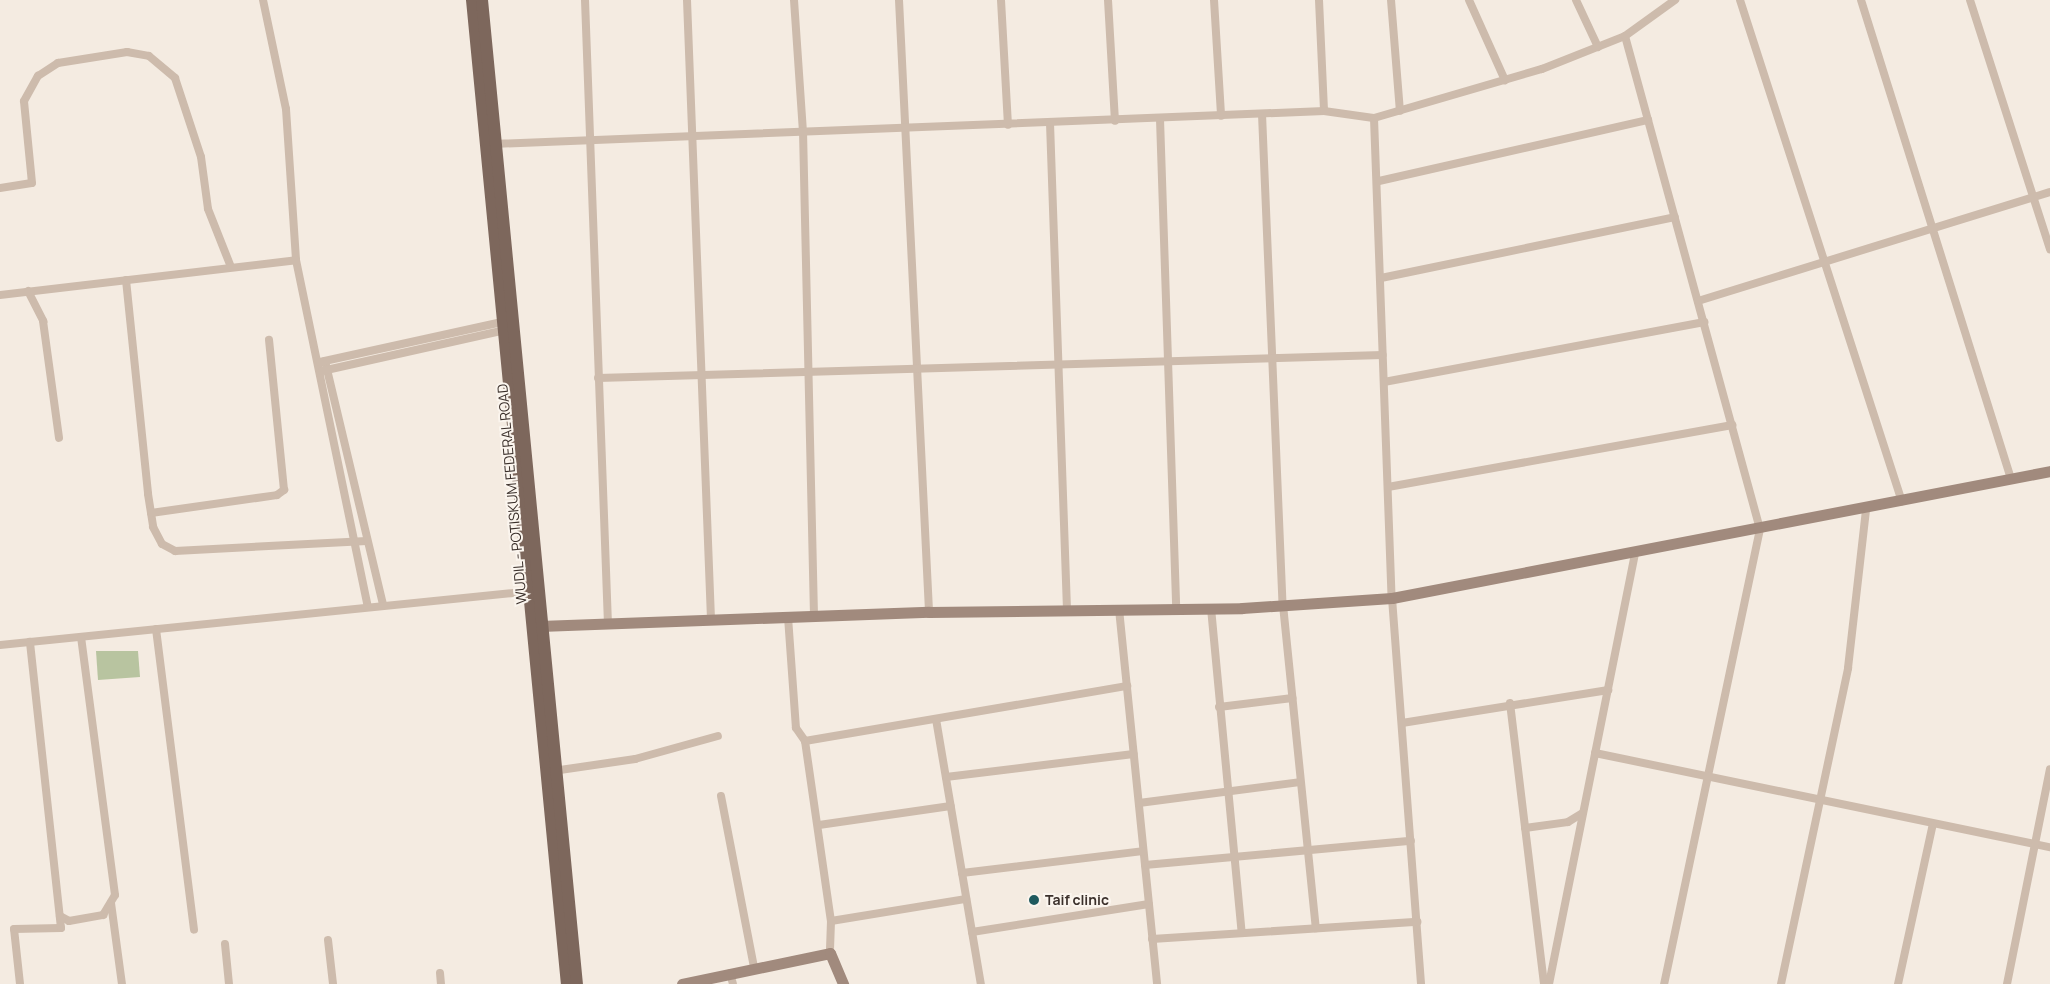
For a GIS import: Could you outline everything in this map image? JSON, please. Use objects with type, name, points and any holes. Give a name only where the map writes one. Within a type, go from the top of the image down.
[{"type":"main road","name":"WUDIL - POTISKUM FEDERAL ROAD","points":[[472,0],[491,144]]},
{"type":"main road","name":"WUDIL - POTISKUM FEDERAL ROAD","points":[[482,0],[491,144],[506,326],[567,984]]},
{"type":"main road","name":"WUDIL - POTISKUM FEDERAL ROAD","points":[[531,591],[540,626],[548,772],[577,984]]},
{"type":"street","points":[[263,0],[286,109],[296,260],[368,607]]},
{"type":"street","points":[[585,0],[608,624]]},
{"type":"street","points":[[687,0],[695,135],[711,620]]},
{"type":"street","points":[[794,0],[802,132],[814,616]]},
{"type":"street","points":[[899,0],[929,612]]},
{"type":"street","points":[[1001,0],[1008,125]]},
{"type":"street","points":[[1108,0],[1115,121]]},
{"type":"street","points":[[1214,0],[1221,116]]},
{"type":"street","points":[[1319,0],[1324,111]]},
{"type":"street","points":[[1391,0],[1400,111]]},
{"type":"street","points":[[1470,0],[1505,80]]},
{"type":"street","points":[[1576,0],[1598,47]]},
{"type":"street","points":[[491,144],[589,138],[1008,125],[1324,111],[1374,118],[1505,80],[1598,47],[1625,36],[1675,0]]},
{"type":"street","points":[[1740,0],[1902,502]]},
{"type":"street","points":[[1861,0],[2011,479]]},
{"type":"street","points":[[1970,0],[2050,250]]},
{"type":"street","points":[[1625,36],[1760,529],[1664,984]]},
{"type":"street","points":[[0,188],[32,183],[24,101],[38,76],[58,63],[128,52],[150,56],[174,78],[201,157],[208,209],[231,268]]},
{"type":"street","points":[[1262,114],[1283,605],[1316,928]]},
{"type":"street","points":[[1374,118],[1379,181],[1392,598],[1421,984]]},
{"type":"street","points":[[1160,119],[1176,608]]},
{"type":"street","points":[[1379,181],[1648,120]]},
{"type":"street","points":[[1050,123],[1067,610]]},
{"type":"street","points":[[1698,301],[2050,192]]},
{"type":"street","points":[[1381,278],[1675,217]]},
{"type":"street","points":[[0,295],[296,260]]},
{"type":"street","points":[[126,280],[151,513],[162,544],[175,551],[354,543],[367,540]]},
{"type":"street","points":[[28,292],[43,321],[59,438]]},
{"type":"street","points":[[1384,382],[1704,322]]},
{"type":"street","points":[[317,367],[325,361],[506,326]]},
{"type":"street","points":[[317,367],[327,370],[506,326]]},
{"type":"street","points":[[151,513],[277,495],[284,490],[269,340]]},
{"type":"street","points":[[598,378],[1059,367],[1168,361],[1383,356]]},
{"type":"street","points":[[325,361],[383,605]]},
{"type":"street","points":[[1388,487],[1732,425]]},
{"type":"street","points":[[540,626],[929,612],[1210,608],[1392,598],[1866,510],[2050,471]]},
{"type":"street","points":[[1781,984],[1860,597],[1866,510]]},
{"type":"street","points":[[1549,984],[1581,814],[1635,553]]},
{"type":"street","points":[[0,645],[531,591]]},
{"type":"street","points":[[1210,608],[1232,857],[1242,933]]},
{"type":"street","points":[[1120,609],[1156,984]]},
{"type":"street","points":[[788,617],[796,728],[805,741],[819,825],[831,921],[830,953],[842,984]]},
{"type":"street","points":[[156,629],[194,930]]},
{"type":"street","points":[[60,916],[69,921],[89,920],[103,915],[115,895],[81,637]]},
{"type":"street","points":[[20,984],[14,929],[61,928],[30,642]]},
{"type":"street","points":[[805,741],[1127,686]]},
{"type":"street","points":[[1402,723],[1510,703],[1608,690]]},
{"type":"street","points":[[1219,707],[1292,698]]},
{"type":"street","points":[[1510,703],[1544,984]]},
{"type":"street","points":[[936,719],[979,984]]},
{"type":"street","points":[[548,772],[635,759],[718,736]]},
{"type":"street","points":[[1595,753],[2050,848]]},
{"type":"street","points":[[946,777],[1134,754]]},
{"type":"street","points":[[2007,984],[2050,768]]},
{"type":"street","points":[[1139,804],[1300,782]]},
{"type":"street","points":[[721,796],[754,968]]},
{"type":"street","points":[[819,825],[951,806]]},
{"type":"street","points":[[1525,828],[1568,822],[1581,814]]},
{"type":"street","points":[[1898,984],[1933,824]]},
{"type":"street","points":[[1145,865],[1411,842]]},
{"type":"street","points":[[962,873],[1143,852]]},
{"type":"street","points":[[831,921],[966,899]]},
{"type":"street","points":[[111,903],[122,984]]},
{"type":"street","points":[[972,932],[1148,904]]},
{"type":"street","points":[[1152,940],[1417,922]]},
{"type":"street","points":[[328,940],[333,984]]},
{"type":"street","points":[[225,944],[229,984]]},
{"type":"street","points":[[682,984],[731,979],[754,968],[830,953]]},
{"type":"street","points":[[440,973],[441,984]]},
{"type":"green space","points":[[96,651],[138,651],[140,677],[98,680]]},
{"type":"place","name":"Taif clinic","points":[[1034,900]]}]
